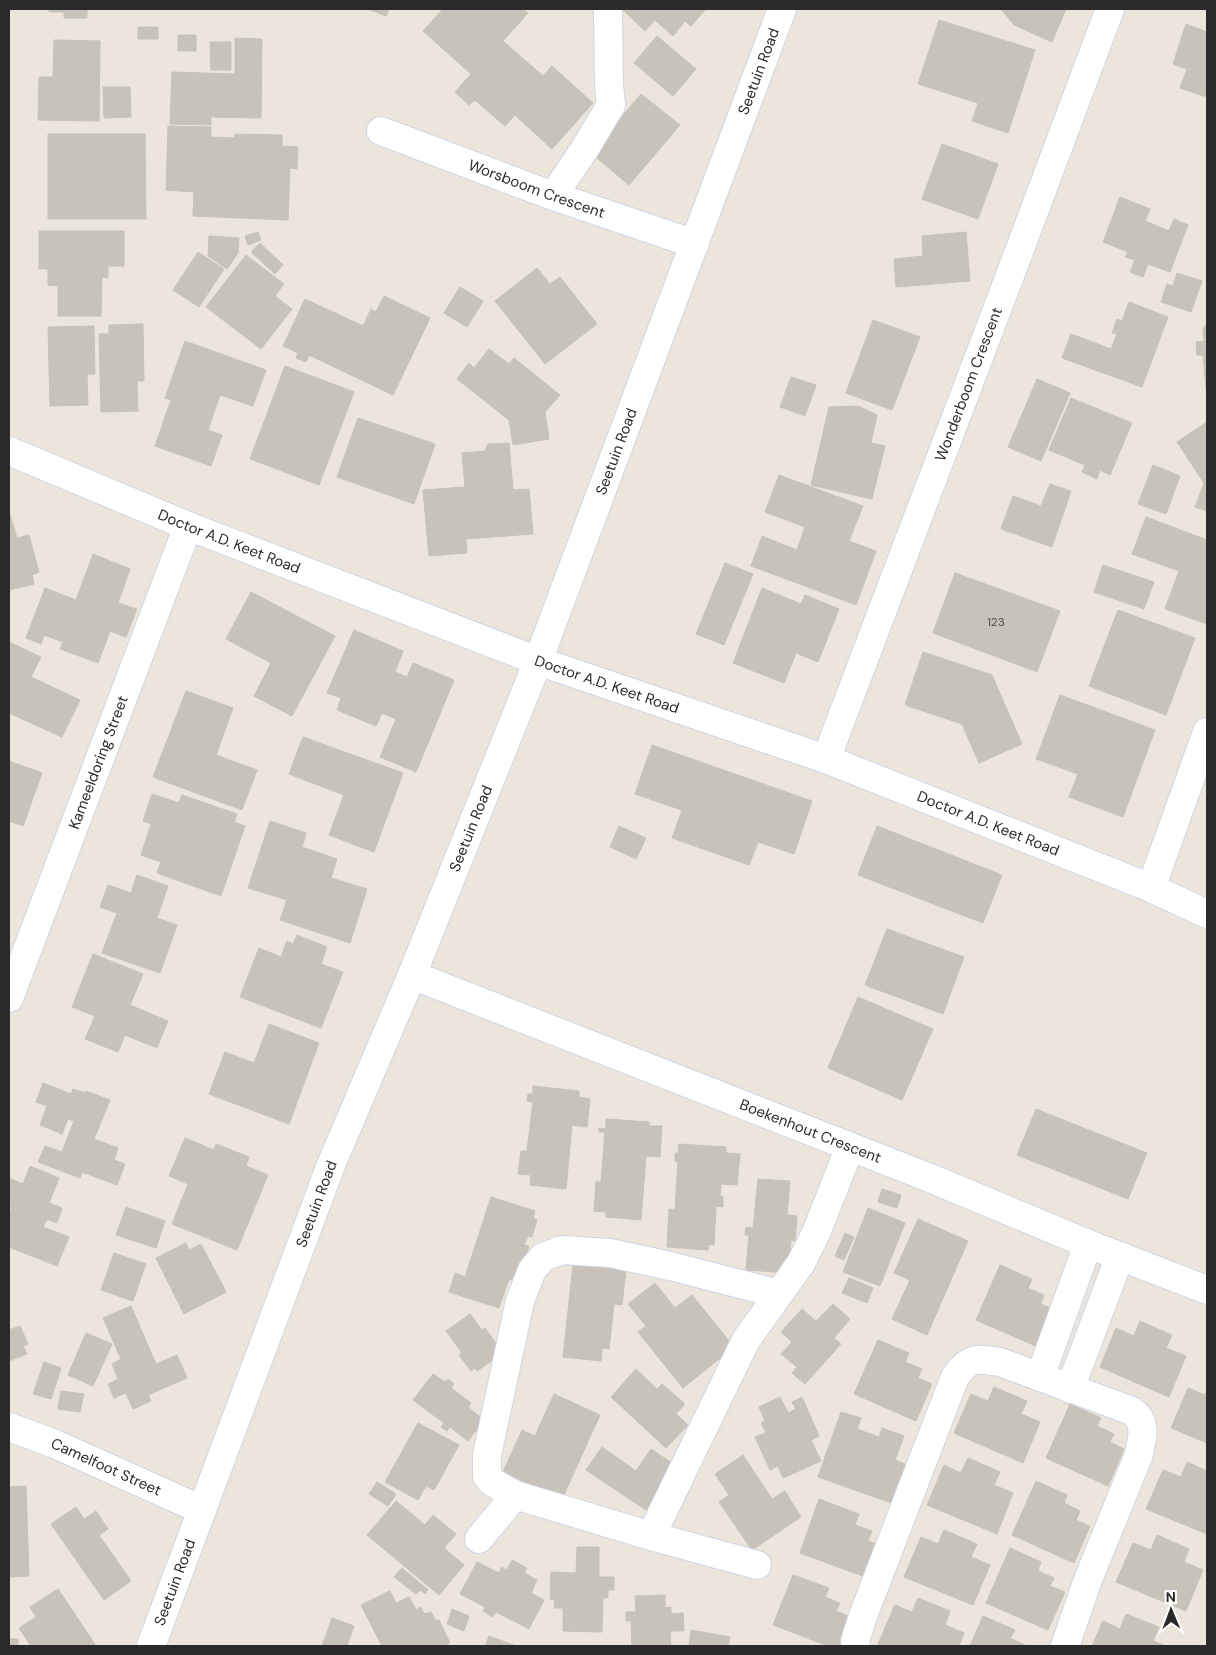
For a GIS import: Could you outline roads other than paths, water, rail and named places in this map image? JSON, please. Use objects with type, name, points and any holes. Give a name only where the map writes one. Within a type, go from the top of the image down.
[{"type":"street","points":[[553,196],[611,105],[608,9]]},
{"type":"street","name":"Seetuin Road","points":[[151,1646],[331,1165],[412,975],[538,661],[782,9]]},
{"type":"street","name":"Wonderboom Crescent","points":[[826,759],[1010,278],[1110,9]]},
{"type":"street","name":"Worsboom Crescent","points":[[381,131],[553,196],[695,244]]},
{"type":"street","name":"Doctor A.D. Keet Road","points":[[9,451],[188,526],[538,661],[826,759],[1151,888],[1207,914]]},
{"type":"street","name":"Kameeldoring Street","points":[[9,998],[188,526]]},
{"type":"street","points":[[1151,888],[1207,732]]},
{"type":"street","name":"Boekenhout Crescent","points":[[412,975],[1207,1290]]},
{"type":"street","points":[[651,1536],[746,1340],[801,1263],[816,1234],[850,1147]]},
{"type":"street","points":[[1040,1377],[1088,1244]]},
{"type":"street","points":[[757,1565],[651,1536],[515,1495],[492,1482],[488,1476],[487,1455],[520,1301],[532,1270],[543,1257],[562,1250],[610,1253],[670,1266],[779,1294]]},
{"type":"street","points":[[1070,1389],[1120,1256]]},
{"type":"street","points":[[856,1646],[855,1640],[863,1616],[955,1377],[966,1364],[981,1358],[1000,1362],[1132,1411],[1140,1419],[1143,1439],[1138,1457],[1065,1646]]},
{"type":"street","name":"Camelfoot Street","points":[[9,1427],[55,1444],[202,1510]]},
{"type":"street","points":[[479,1539],[515,1495]]}]
